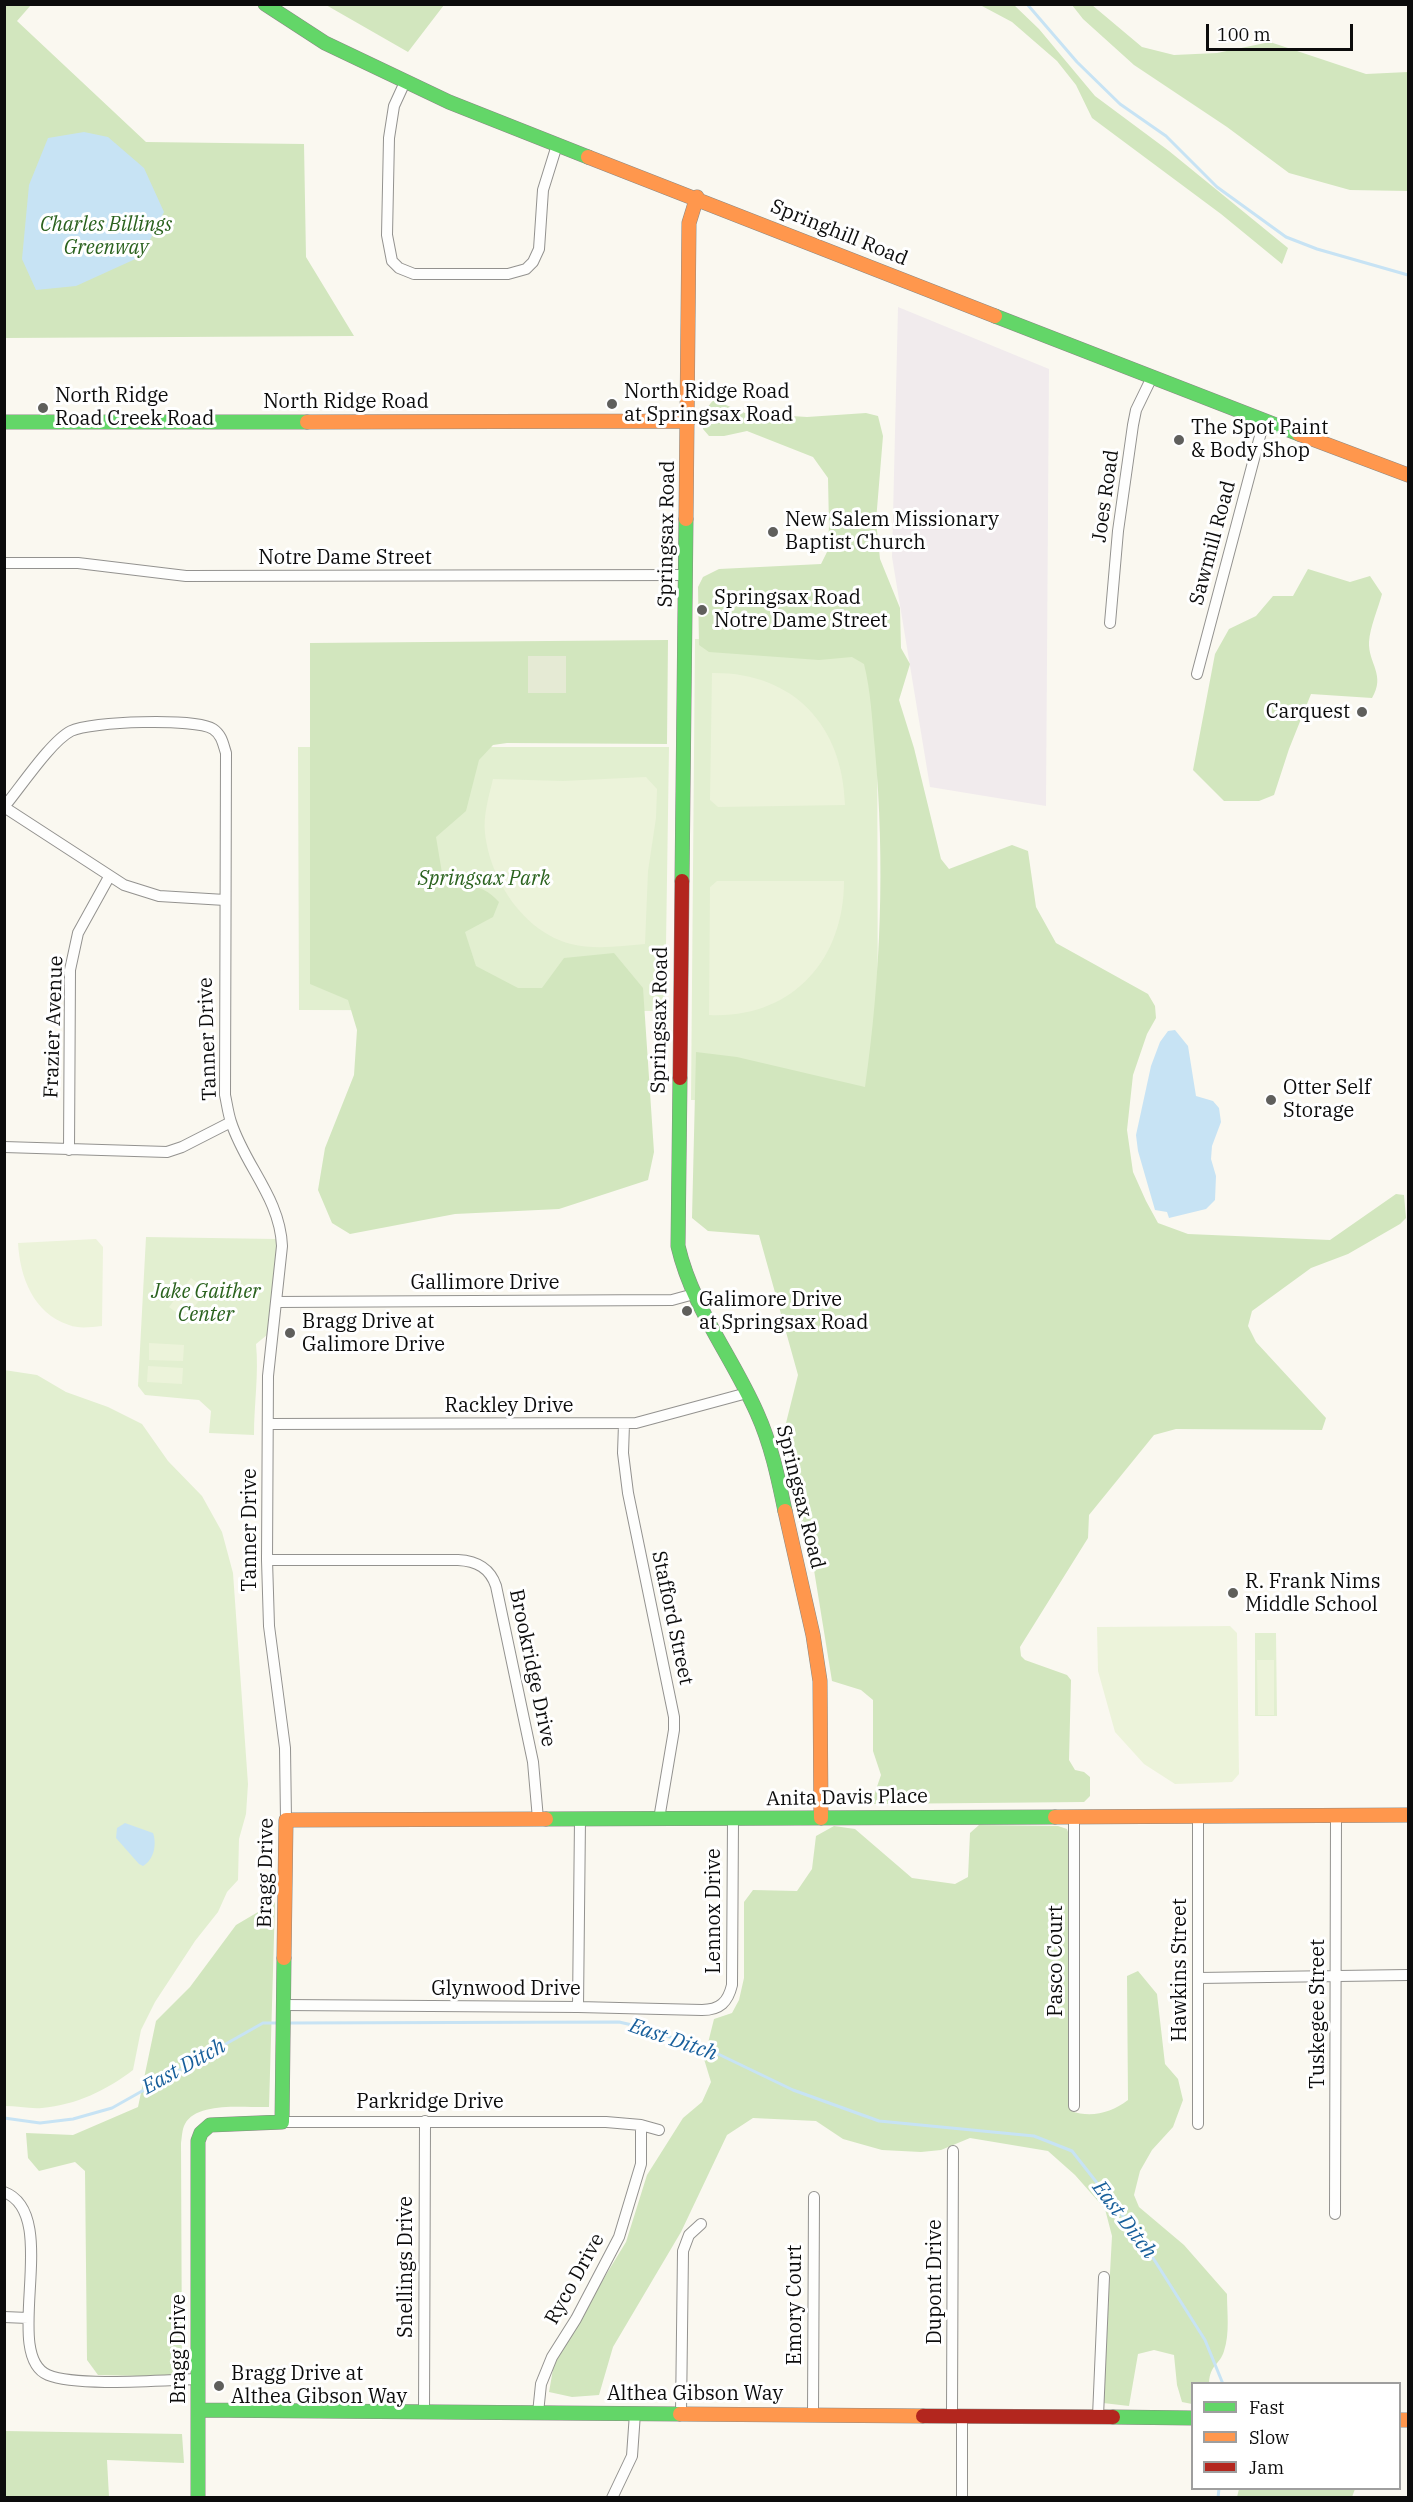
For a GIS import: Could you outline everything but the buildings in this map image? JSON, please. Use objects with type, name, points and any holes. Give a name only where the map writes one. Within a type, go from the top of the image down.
[{"type":"street","name":"Springhill Road","points":[[265,4],[325,43],[405,82],[557,145],[697,197],[1264,421],[1408,475]]},
{"type":"street","points":[[405,82],[391,119],[387,235],[392,261],[405,272],[414,274],[508,274],[526,269],[534,262],[539,249],[543,190],[557,145]]},
{"type":"street","name":"Springsax Road","points":[[697,197],[689,224],[676,1214],[680,1261],[694,1294],[747,1393],[772,1452],[813,1635],[822,1713],[821,1818]]},
{"type":"street","name":"Joes Road","points":[[1110,623],[1118,531],[1133,425],[1137,410],[1152,377]]},
{"type":"street","name":"North Ridge Road","points":[[4,422],[688,421]]},
{"type":"street","name":"Sawmill Road","points":[[1197,674],[1264,421]]},
{"type":"street","name":"Notre Dame Street","points":[[4,563],[78,563],[186,576],[686,575]]},
{"type":"street","name":"Tanner Drive","points":[[4,807],[59,740],[72,730],[92,724],[196,723],[215,730],[222,738],[226,753],[224,1085],[231,1122],[272,1202],[281,1229],[282,1246],[268,1376],[269,1626]]},
{"type":"street","points":[[4,807],[109,878],[124,885],[159,896],[225,900]]},
{"type":"street","name":"Frazier Avenue","points":[[69,1150],[70,970],[78,933],[109,878]]},
{"type":"street","points":[[4,1147],[167,1152],[182,1147],[231,1122]]},
{"type":"street","name":"Gallimore Drive","points":[[276,1302],[672,1300],[694,1294]]},
{"type":"street","name":"Rackley Drive","points":[[268,1424],[624,1424],[636,1423],[747,1393]]},
{"type":"street","name":"Stafford Street","points":[[624,1424],[623,1453],[628,1493],[674,1717],[674,1730],[659,1819]]},
{"type":"street","name":"Brookridge Drive","points":[[267,1560],[466,1560],[476,1562],[489,1572],[496,1586],[533,1762],[538,1819]]},
{"type":"street","name":"Bragg Drive","points":[[269,1626],[285,1749],[282,2122]]},
{"type":"street","name":"Tuskegee Street","points":[[1335,2214],[1336,1815]]},
{"type":"street","name":"Anita Davis Place","points":[[286,1820],[1408,1815]]},
{"type":"street","name":"Pasco Court","points":[[1074,1816],[1074,2106]]},
{"type":"street","name":"Hawkins Street","points":[[1198,1816],[1198,2124]]},
{"type":"street","points":[[578,2007],[580,1819]]},
{"type":"street","name":"Lennox Drive","points":[[726,2002],[732,1985],[733,1819]]},
{"type":"street","points":[[1198,1978],[1408,1975]]},
{"type":"street","name":"Glynwood Drive","points":[[284,2010],[578,2007],[702,2010],[717,2009],[726,2002]]},
{"type":"street","name":"Parkridge Drive","points":[[203,2131],[210,2125],[218,2124],[425,2121],[606,2122],[641,2125],[659,2130]]},
{"type":"street","name":"Snellings Drive","points":[[424,2413],[425,2121]]},
{"type":"street","name":"Ryco Drive","points":[[538,2413],[541,2384],[552,2357],[576,2319],[619,2238],[641,2164],[641,2125]]},
{"type":"street","name":"Bragg Drive","points":[[198,2498],[198,2140],[203,2131]]},
{"type":"street","name":"Dupont Drive","points":[[953,2151],[957,2414],[962,2498]]},
{"type":"street","points":[[4,2193],[19,2201],[28,2217],[30,2228],[28,2318],[34,2363],[49,2375],[98,2381],[198,2379]]},
{"type":"street","name":"Emory Court","points":[[813,2414],[814,2197]]},
{"type":"street","points":[[681,2413],[683,2251],[689,2235],[701,2224]]},
{"type":"street","points":[[1098,2416],[1104,2277]]},
{"type":"street","points":[[4,2317],[28,2318]]},
{"type":"street","name":"Althea Gibson Way","points":[[198,2410],[424,2413],[957,2414],[1191,2418]]},
{"type":"street","points":[[612,2497],[632,2456],[635,2413]]},
{"type":"shaded area","points":[[898,307],[1049,369],[1046,806],[930,787],[892,557]]},
{"type":"green space","points":[[326,4],[444,5],[408,52]]},
{"type":"green space","name":"Charles Billings Greenway","points":[[4,5],[31,5],[17,21],[146,142],[304,144],[306,257],[354,336],[5,338]]},
{"type":"green space","points":[[969,5],[1014,5],[1039,29],[1095,96],[1169,151],[1288,248],[1282,264],[1221,214],[1092,118],[1076,85],[1057,61],[1012,22],[982,6]]},
{"type":"green space","points":[[1072,5],[1092,5],[1142,47],[1174,55],[1217,53],[1270,42],[1366,74],[1408,72],[1408,191],[1350,190],[1289,173],[1227,127],[1134,65],[1083,19]]},
{"type":"green space","points":[[714,400],[745,413],[807,417],[866,413],[878,416],[883,436],[876,521],[880,559],[900,608],[901,648],[910,664],[899,700],[914,748],[941,859],[949,869],[1012,845],[1028,851],[1036,907],[1056,943],[1148,994],[1155,1006],[1156,1018],[1147,1034],[1133,1075],[1127,1130],[1133,1172],[1158,1223],[1188,1234],[1330,1240],[1396,1194],[1404,1195],[1406,1218],[1400,1224],[1348,1254],[1311,1268],[1252,1311],[1248,1326],[1256,1342],[1326,1418],[1322,1430],[1176,1429],[1154,1435],[1089,1515],[1088,1538],[1020,1647],[1021,1656],[1025,1660],[1067,1675],[1071,1680],[1069,1760],[1075,1770],[1084,1772],[1090,1777],[1090,1796],[1084,1802],[871,1804],[881,1775],[873,1751],[873,1700],[861,1690],[832,1681],[814,1570],[781,1443],[798,1375],[759,1235],[708,1231],[692,1218],[696,1052],[737,1057],[865,1087],[875,1004],[880,919],[878,792],[871,707],[864,664],[852,657],[819,660],[709,652],[699,645],[698,587],[703,577],[719,569],[821,564],[827,552],[829,527],[828,478],[813,457],[747,431],[724,436],[709,436],[703,429],[704,421],[707,409]]},
{"type":"green space","points":[[1308,569],[1350,582],[1370,576],[1382,594],[1372,624],[1369,642],[1377,676],[1376,690],[1372,698],[1311,694],[1274,795],[1259,801],[1224,801],[1193,770],[1215,654],[1229,629],[1256,616],[1273,596],[1293,596]]},
{"type":"green space","points":[[695,639],[877,641],[878,1102],[691,1100]]},
{"type":"green space","points":[[668,640],[667,744],[507,743],[493,745],[479,760],[466,811],[436,837],[444,885],[453,888],[478,888],[491,894],[499,902],[493,917],[465,932],[476,966],[518,988],[542,988],[564,958],[614,953],[643,988],[654,1152],[648,1180],[559,1209],[455,1214],[350,1234],[332,1223],[318,1190],[325,1148],[354,1075],[357,1030],[348,1000],[310,984],[310,643]]},
{"type":"green space","points":[[528,656],[566,656],[566,693],[528,693]]},
{"type":"green space","points":[[712,673],[741,675],[767,682],[789,693],[808,709],[823,728],[835,750],[842,776],[845,805],[718,807],[710,800]]},
{"type":"green space","name":"Springsax Park","points":[[298,747],[669,747],[665,1011],[299,1010]]},
{"type":"green space","points":[[646,777],[657,789],[656,818],[648,871],[645,944],[608,947],[580,946],[554,938],[538,928],[512,902],[502,886],[488,851],[485,819],[493,779],[563,781]]},
{"type":"green space","points":[[717,881],[844,881],[842,910],[823,960],[807,980],[788,995],[765,1007],[738,1014],[709,1015],[710,887]]},
{"type":"green space","name":"Jake Gaither Center","points":[[146,1237],[276,1239],[276,1263],[267,1335],[256,1344],[254,1435],[209,1433],[211,1411],[199,1400],[145,1395],[138,1386]]},
{"type":"green space","points":[[96,1239],[103,1247],[102,1326],[73,1326],[46,1312],[38,1303],[26,1281],[18,1243]]},
{"type":"green space","points":[[191,1278],[207,1290],[185,1319],[169,1307]]},
{"type":"green space","points":[[149,1343],[184,1345],[183,1361],[149,1360]]},
{"type":"green space","points":[[148,1366],[183,1368],[182,1384],[147,1382]]},
{"type":"green space","points":[[4,1370],[37,1375],[66,1392],[108,1407],[142,1424],[168,1461],[202,1496],[222,1532],[233,1573],[248,1784],[246,1814],[239,1839],[238,1880],[227,1892],[218,1912],[195,1941],[155,2002],[141,2030],[133,2070],[113,2084],[79,2100],[42,2108],[5,2106]]},
{"type":"green space","points":[[1230,1626],[1237,1633],[1239,1774],[1232,1782],[1175,1784],[1144,1764],[1115,1732],[1098,1671],[1097,1627]]},
{"type":"green space","points":[[1255,1633],[1276,1633],[1277,1716],[1255,1716]]},
{"type":"green space","points":[[1257,1660],[1274,1660],[1274,1715],[1258,1715]]},
{"type":"green space","points":[[979,1825],[1058,1826],[1067,1829],[1069,1835],[1071,2111],[1086,2114],[1101,2113],[1128,2100],[1127,1976],[1138,1971],[1157,1994],[1165,2064],[1178,2079],[1183,2100],[1173,2127],[1152,2150],[1140,2171],[1134,2195],[1139,2207],[1184,2245],[1227,2294],[1226,2344],[1222,2356],[1211,2372],[1209,2382],[1191,2382],[1191,2404],[1182,2402],[1177,2385],[1174,2355],[1154,2350],[1138,2354],[1129,2406],[1103,2403],[1112,2236],[1105,2209],[1075,2175],[1048,2151],[970,2138],[941,2150],[921,2152],[882,2150],[843,2139],[816,2121],[753,2118],[727,2135],[681,2232],[613,2347],[599,2395],[572,2397],[549,2392],[555,2358],[626,2242],[647,2175],[683,2118],[702,2102],[711,2082],[704,2059],[714,2019],[732,2013],[739,2000],[744,1978],[744,1902],[753,1890],[797,1891],[812,1869],[816,1836],[834,1826],[855,1829],[912,1878],[955,1884],[968,1877],[970,1833]]},
{"type":"green space","points":[[275,1902],[269,2107],[223,2107],[200,2112],[191,2117],[183,2131],[181,2143],[182,2377],[98,2375],[87,2360],[85,2171],[75,2162],[39,2171],[28,2158],[26,2133],[73,2135],[138,2107],[156,2021],[190,1987],[236,1925]]},
{"type":"green space","points":[[5,2431],[182,2434],[184,2463],[107,2460],[109,2497],[5,2497]]},
{"type":"green space","points":[[1239,2490],[1355,2490],[1352,2497],[1237,2497]]},
{"type":"water","points":[[84,132],[108,137],[144,168],[164,212],[142,256],[76,286],[36,290],[22,259],[29,185],[48,138]]},
{"type":"water","points":[[1175,1030],[1188,1046],[1196,1096],[1213,1101],[1219,1108],[1221,1122],[1212,1146],[1211,1159],[1216,1176],[1215,1200],[1206,1209],[1169,1218],[1167,1212],[1155,1210],[1138,1151],[1136,1135],[1151,1066],[1160,1042],[1168,1031]]},
{"type":"water","points":[[125,1823],[153,1833],[154,1851],[150,1860],[143,1866],[116,1838],[117,1828]]},
{"type":"waterway","points":[[1027,4],[1077,62],[1120,104],[1166,136],[1217,187],[1286,237],[1317,249],[1408,275]]},
{"type":"waterway","name":"East Ditch","points":[[288,2023],[619,2022],[641,2027],[716,2053],[793,2090],[879,2121],[1034,2136],[1072,2151],[1141,2239],[1205,2340],[1222,2382]]},
{"type":"waterway","name":"East Ditch","points":[[4,2118],[40,2123],[73,2119],[112,2108],[263,2023],[279,2023]]},
{"type":"waterway","name":"East Ditch","points":[[1218,2498],[1219,2490]]},
{"type":"traffic: fast","points":[[265,4],[325,43],[449,102],[588,157]]},
{"type":"traffic: fast","points":[[995,316],[1299,434]]},
{"type":"traffic: fast","points":[[4,422],[307,422]]},
{"type":"traffic: fast","points":[[682,881],[686,519]]},
{"type":"traffic: fast","points":[[680,1078],[678,1246],[693,1290],[762,1425],[774,1461],[785,1511]]},
{"type":"traffic: fast","points":[[546,1819],[1055,1817]]},
{"type":"traffic: fast","points":[[198,2498],[198,2141],[201,2133],[210,2125],[282,2122],[284,1958]]},
{"type":"traffic: fast","points":[[198,2410],[680,2414]]},
{"type":"traffic: fast","points":[[1113,2417],[1191,2418]]},
{"type":"traffic: slow","points":[[588,157],[995,316]]},
{"type":"traffic: slow","points":[[686,519],[689,223],[697,197]]},
{"type":"traffic: slow","points":[[307,422],[688,421]]},
{"type":"traffic: slow","points":[[1299,434],[1408,475]]},
{"type":"traffic: slow","points":[[785,1511],[813,1635],[820,1681],[821,1818]]},
{"type":"traffic: slow","points":[[1055,1817],[1408,1815]]},
{"type":"traffic: slow","points":[[284,1958],[286,1820],[546,1819]]},
{"type":"traffic: slow","points":[[680,2414],[923,2416]]},
{"type":"traffic: slow","points":[[1401,2420],[1408,2420]]},
{"type":"traffic: jam","points":[[680,1078],[682,881]]},
{"type":"traffic: jam","points":[[923,2416],[1113,2417]]},
{"type":"place","name":"North Ridge Road at Springsax Road","points":[[612,404]]},
{"type":"place","name":"North Ridge Road Creek Road","points":[[43,408]]},
{"type":"place","name":"The Spot Paint & Body Shop","points":[[1179,440]]},
{"type":"place","name":"New Salem Missionary Baptist Church","points":[[773,532]]},
{"type":"place","name":"Springsax Road Notre Dame Street","points":[[702,610]]},
{"type":"place","name":"Carquest","points":[[1362,712]]},
{"type":"place","name":"Otter Self Storage","points":[[1271,1100]]},
{"type":"place","name":"Galimore Drive at Springsax Road","points":[[687,1311]]},
{"type":"place","name":"Bragg Drive at Galimore Drive","points":[[290,1333]]},
{"type":"place","name":"R. Frank Nims Middle School","points":[[1233,1593]]},
{"type":"place","name":"Bragg Drive at Althea Gibson Way","points":[[219,2386]]}]
